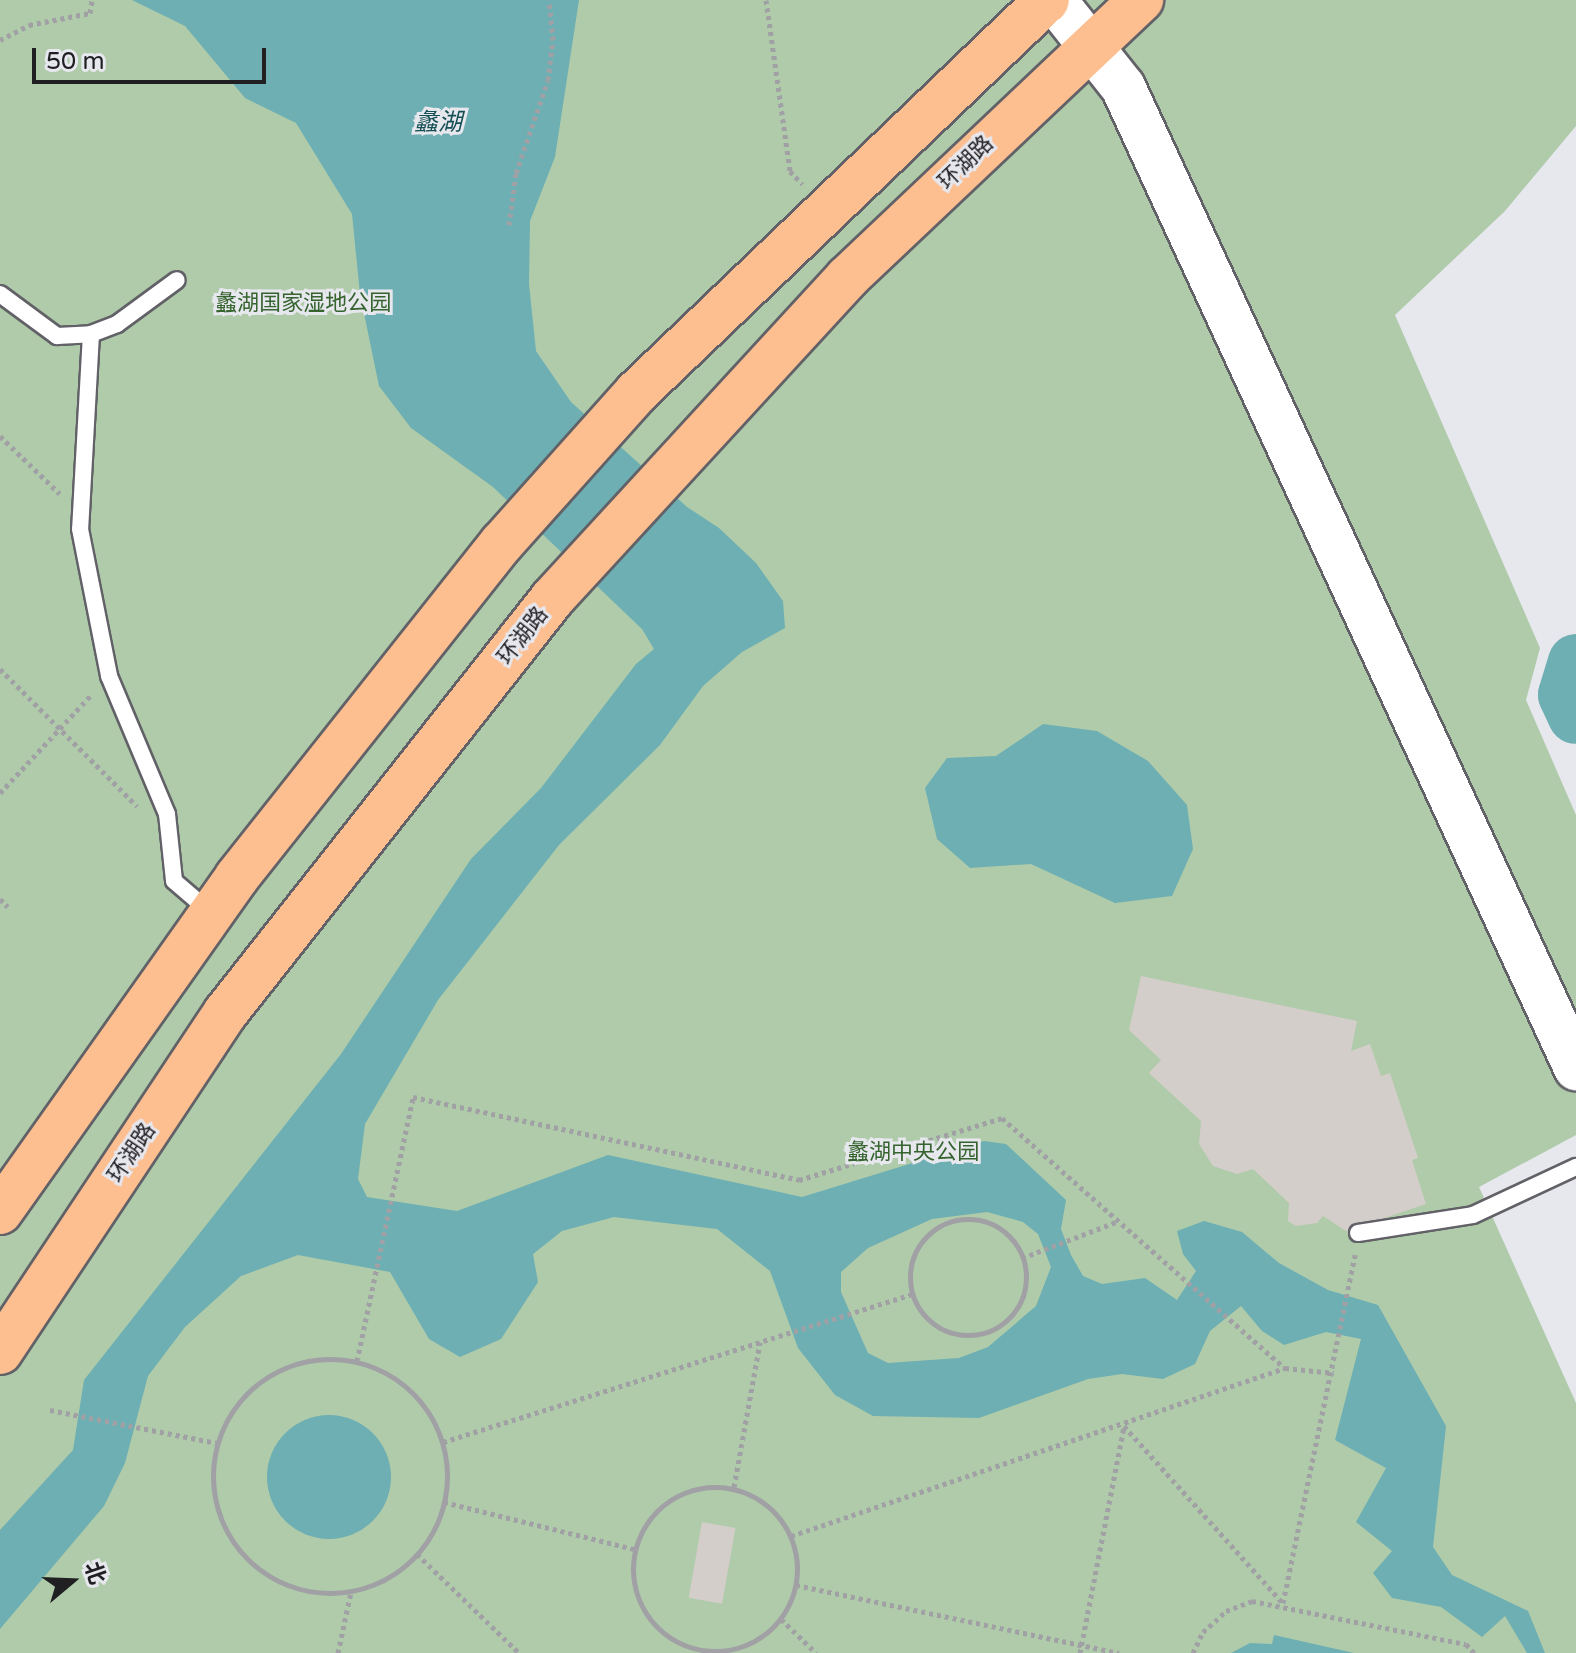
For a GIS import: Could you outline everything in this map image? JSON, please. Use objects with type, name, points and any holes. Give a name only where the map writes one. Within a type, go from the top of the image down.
[{"type":"highway","points":[[0,1212],[211,913],[502,543],[637,392],[1047,0]]},
{"type":"highway","name":"环湖路","points":[[0,1352],[226,1012],[552,599],[692,442],[847,278],[1089,45],[1141,0]]},
{"type":"street","points":[[1054,0],[1123,87],[1576,1068]]},
{"type":"lane","points":[[0,294],[57,336],[91,334],[117,324],[177,280]]},
{"type":"lane","points":[[91,334],[81,514],[109,676],[167,814],[174,881],[211,913]]},
{"type":"lane","points":[[1358,1233],[1473,1215],[1576,1167]]},
{"type":"path","points":[[0,40],[29,25],[90,13],[92,0]]},
{"type":"path","points":[[509,225],[516,173],[548,80],[553,40],[549,0]]},
{"type":"path","points":[[766,0],[790,171],[826,210]]},
{"type":"path","points":[[0,436],[81,514]]},
{"type":"path","points":[[0,669],[169,838]]},
{"type":"path","points":[[0,793],[109,676]]},
{"type":"path","points":[[0,899],[8,907]]},
{"type":"path","points":[[357,1361],[413,1097],[799,1180],[1002,1118],[1285,1368]]},
{"type":"path","points":[[979,1220],[998,1227],[1022,1258],[1026,1276],[1015,1311],[985,1333],[949,1333],[920,1311],[912,1294],[914,1254],[925,1238],[950,1222],[979,1220]]},
{"type":"path","points":[[1022,1258],[1119,1221]]},
{"type":"path","points":[[1283,1603],[1352,1279]]},
{"type":"path","points":[[443,1442],[912,1294]]},
{"type":"path","points":[[734,1487],[760,1342]]},
{"type":"path","points":[[313,1359],[357,1361],[395,1377],[424,1406],[443,1442],[447,1472],[444,1502],[417,1554],[398,1572],[351,1592],[311,1592],[286,1583],[243,1554],[222,1521],[213,1482],[217,1443],[237,1403],[270,1373],[313,1359]]},
{"type":"path","points":[[791,1536],[1124,1426],[1285,1368],[1334,1373]]},
{"type":"path","points":[[50,1410],[217,1443]]},
{"type":"path","points":[[1124,1426],[1283,1603]]},
{"type":"path","points":[[1080,1653],[1124,1426]]},
{"type":"path","points":[[702,1486],[734,1487],[768,1505],[791,1536],[796,1585],[781,1619],[742,1648],[692,1651],[670,1638],[651,1621],[632,1574],[634,1549],[648,1520],[671,1498],[702,1486]]},
{"type":"path","points":[[444,1502],[634,1549]]},
{"type":"path","points":[[417,1554],[519,1653]]},
{"type":"path","points":[[796,1585],[1119,1653]]},
{"type":"path","points":[[338,1653],[351,1592]]},
{"type":"path","points":[[1193,1653],[1203,1632],[1226,1611],[1252,1601],[1283,1603],[1466,1644],[1474,1653]]},
{"type":"path","points":[[781,1619],[816,1653]]},
{"type":"green space","points":[[0,0],[1576,0],[1576,126],[1505,211],[1395,315],[1540,648],[1526,700],[1576,815],[1576,1135],[1479,1187],[1576,1403],[1576,1653],[0,1653]]},
{"type":"water","name":"蠡湖","points":[[132,0],[579,0],[555,157],[530,221],[529,284],[536,351],[571,402],[687,507],[719,528],[756,563],[783,601],[785,628],[742,652],[703,686],[660,745],[559,845],[438,1000],[365,1124],[358,1179],[367,1197],[457,1211],[608,1155],[802,1197],[984,1141],[1006,1144],[1066,1200],[1061,1229],[1071,1255],[1083,1276],[1102,1284],[1145,1278],[1177,1300],[1196,1271],[1183,1254],[1177,1231],[1204,1221],[1242,1232],[1279,1263],[1328,1290],[1378,1305],[1446,1426],[1433,1547],[1452,1575],[1528,1611],[1545,1653],[1527,1653],[1505,1616],[1482,1637],[1441,1607],[1392,1598],[1373,1573],[1392,1551],[1356,1522],[1386,1468],[1335,1440],[1361,1339],[1326,1332],[1284,1345],[1262,1331],[1241,1306],[1210,1331],[1195,1364],[1163,1379],[1122,1374],[1088,1379],[979,1418],[873,1416],[835,1395],[798,1348],[770,1271],[717,1229],[614,1217],[562,1231],[533,1254],[538,1282],[501,1339],[460,1357],[429,1339],[390,1272],[298,1255],[241,1276],[185,1327],[148,1376],[125,1463],[104,1506],[0,1629],[0,1530],[73,1450],[84,1380],[341,1054],[471,859],[541,788],[636,664],[654,649],[642,629],[493,487],[411,428],[379,386],[360,294],[352,214],[296,123],[245,98],[185,26]],"holes":[[[987,1212],[1023,1222],[1038,1234],[1051,1267],[1036,1306],[988,1347],[959,1358],[888,1363],[868,1353],[841,1292],[841,1272],[868,1248],[932,1219]]]},
{"type":"water","points":[[1043,724],[1097,731],[1148,761],[1187,805],[1193,849],[1172,896],[1115,903],[1031,864],[970,868],[937,839],[925,788],[947,758],[996,756]]},
{"type":"water","points":[[329,1415],[353,1420],[373,1433],[386,1453],[391,1477],[386,1501],[373,1521],[353,1534],[329,1539],[305,1534],[285,1521],[272,1501],[267,1477],[272,1453],[285,1433],[305,1420]]},
{"type":"water","points":[[1274,1635],[1354,1653],[1231,1653],[1250,1643],[1272,1644]]},
{"type":"building","points":[[1141,976],[1357,1021],[1351,1051],[1370,1044],[1381,1076],[1390,1073],[1418,1158],[1412,1160],[1426,1204],[1346,1231],[1323,1216],[1317,1223],[1296,1226],[1288,1221],[1289,1203],[1253,1169],[1237,1174],[1213,1166],[1199,1144],[1201,1121],[1149,1073],[1161,1060],[1129,1030]]},
{"type":"building","points":[[702,1522],[735,1528],[722,1604],[689,1598]]},
{"type":"waterway","points":[[1576,662],[1566,695],[1576,716]]},
{"type":"park label","name":"蠡湖国家湿地公园","points":[[303,304]]},
{"type":"park label","name":"蠡湖中央公园","points":[[913,1153]]}]
